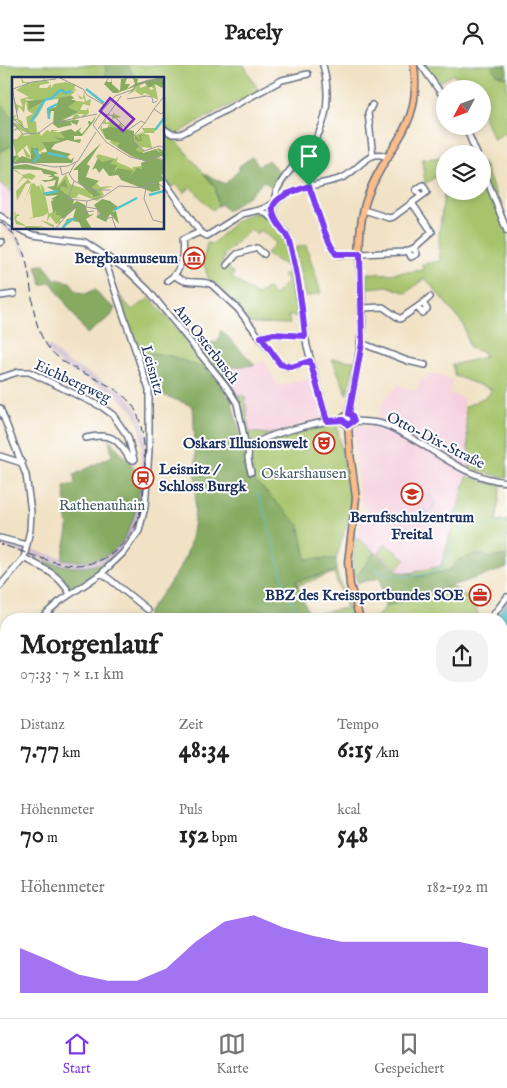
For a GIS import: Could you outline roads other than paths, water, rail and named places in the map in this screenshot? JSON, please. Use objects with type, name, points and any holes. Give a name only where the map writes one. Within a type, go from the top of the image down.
[{"type":"main road","points":[[358,613],[350,585],[348,562],[356,498],[350,453],[352,415],[349,414],[362,343],[360,254],[364,210],[375,178],[400,140],[411,117],[415,93],[414,65]]},
{"type":"main road","points":[[349,414],[343,420],[351,423]]},
{"type":"street","points":[[276,221],[273,214],[274,199],[282,182],[312,143],[321,127],[328,92],[323,65]]},
{"type":"street","points":[[421,65],[436,86]]},
{"type":"street","points":[[165,130],[172,134],[181,133],[282,80],[308,74]]},
{"type":"street","points":[[372,105],[368,113],[373,156]]},
{"type":"street","points":[[165,182],[200,232],[207,236],[212,235],[242,214],[260,210],[309,186],[344,177],[373,156],[383,155],[388,158]]},
{"type":"street","points":[[309,186],[319,211],[322,226],[336,254],[408,251],[414,247],[432,232],[412,203]]},
{"type":"street","points":[[491,190],[507,231]]},
{"type":"street","points":[[364,210],[389,218],[421,196]]},
{"type":"street","points":[[260,210],[276,221],[286,233],[294,263],[310,361],[327,421]]},
{"type":"street","points":[[0,217],[12,224]]},
{"type":"street","points":[[21,230],[33,235],[85,242],[103,255]]},
{"type":"street","points":[[167,281],[176,276],[182,258],[182,240],[200,232]]},
{"type":"street","points":[[227,265],[237,255],[257,248],[264,254]]},
{"type":"street","name":"Am Osterbusch","points":[[103,255],[128,271],[149,291],[226,386],[237,403],[245,442],[250,448],[248,461],[251,472]]},
{"type":"street","name":"Leisnitz","points":[[47,613],[70,594],[102,573],[124,553],[142,524],[147,491],[149,390],[103,255]]},
{"type":"street","points":[[176,276],[192,284],[208,283],[212,285],[238,309],[280,364],[291,367],[310,361]]},
{"type":"street","points":[[0,296],[14,294]]},
{"type":"street","points":[[362,308],[383,307],[400,319],[418,308],[422,313],[427,309],[423,303],[430,297]]},
{"type":"street","points":[[261,337],[274,334],[305,336]]},
{"type":"street","points":[[362,343],[408,361],[425,365]]},
{"type":"street","name":"Eichbergweg","points":[[0,378],[18,372],[28,372],[107,410],[122,425],[128,437],[134,460],[130,460],[121,445],[110,437],[101,435],[86,439]]},
{"type":"street","points":[[0,408],[22,463],[31,502],[31,520],[24,558],[0,586]]},
{"type":"street","points":[[250,448],[259,440],[327,421],[343,420]]},
{"type":"street","name":"Otto-Dix-Straße","points":[[351,423],[384,425],[423,444],[468,473],[507,482]]},
{"type":"street","points":[[0,456],[22,463]]},
{"type":"street","points":[[0,538],[27,545]]},
{"type":"street","points":[[24,558],[50,571],[63,583],[70,594]]},
{"type":"street","points":[[102,573],[148,610]]},
{"type":"street","points":[[495,613],[507,597]]},
{"type":"water","points":[[507,602],[507,613],[499,613]]},
{"type":"waterway","points":[[306,157],[324,135]]},
{"type":"waterway","points":[[287,178],[296,168]]},
{"type":"waterway","points":[[257,491],[284,582],[297,613]]},
{"type":"waterway","points":[[428,514],[435,503],[429,495]]},
{"type":"waterway","points":[[424,509],[428,513]]},
{"type":"waterway","points":[[432,519],[445,522],[455,513],[460,516]]},
{"type":"waterway","points":[[447,527],[452,518]]},
{"type":"waterway","points":[[497,524],[507,522]]},
{"type":"waterway","points":[[467,523],[479,527],[493,524]]},
{"type":"waterway","points":[[460,535],[463,526]]},
{"type":"waterway","points":[[370,565],[387,574],[396,576],[426,574],[444,568],[450,549],[458,538]]},
{"type":"railway","points":[[0,222],[13,234],[21,247],[26,262],[37,324],[43,339],[51,351],[62,360],[112,388],[133,406],[142,431],[145,464],[143,498],[136,524],[128,538],[103,559],[88,564],[66,564],[43,559],[0,544]]},
{"type":"place","name":"Bergbaumuseum","points":[[194,258]]},
{"type":"place","name":"Oskars Illusionswelt","points":[[324,443]]},
{"type":"place","name":"Leisnitz / Schloss Burgk","points":[[143,478]]},
{"type":"place","name":"Berufsschulzentrum Freital","points":[[412,494]]},
{"type":"place","name":"BBZ des Kreissportbundes SOE","points":[[480,595]]},
{"type":"park label","name":"Oskarshausen","points":[[304,473]]},
{"type":"park label","name":"Rathenauhain","points":[[102,505]]}]
